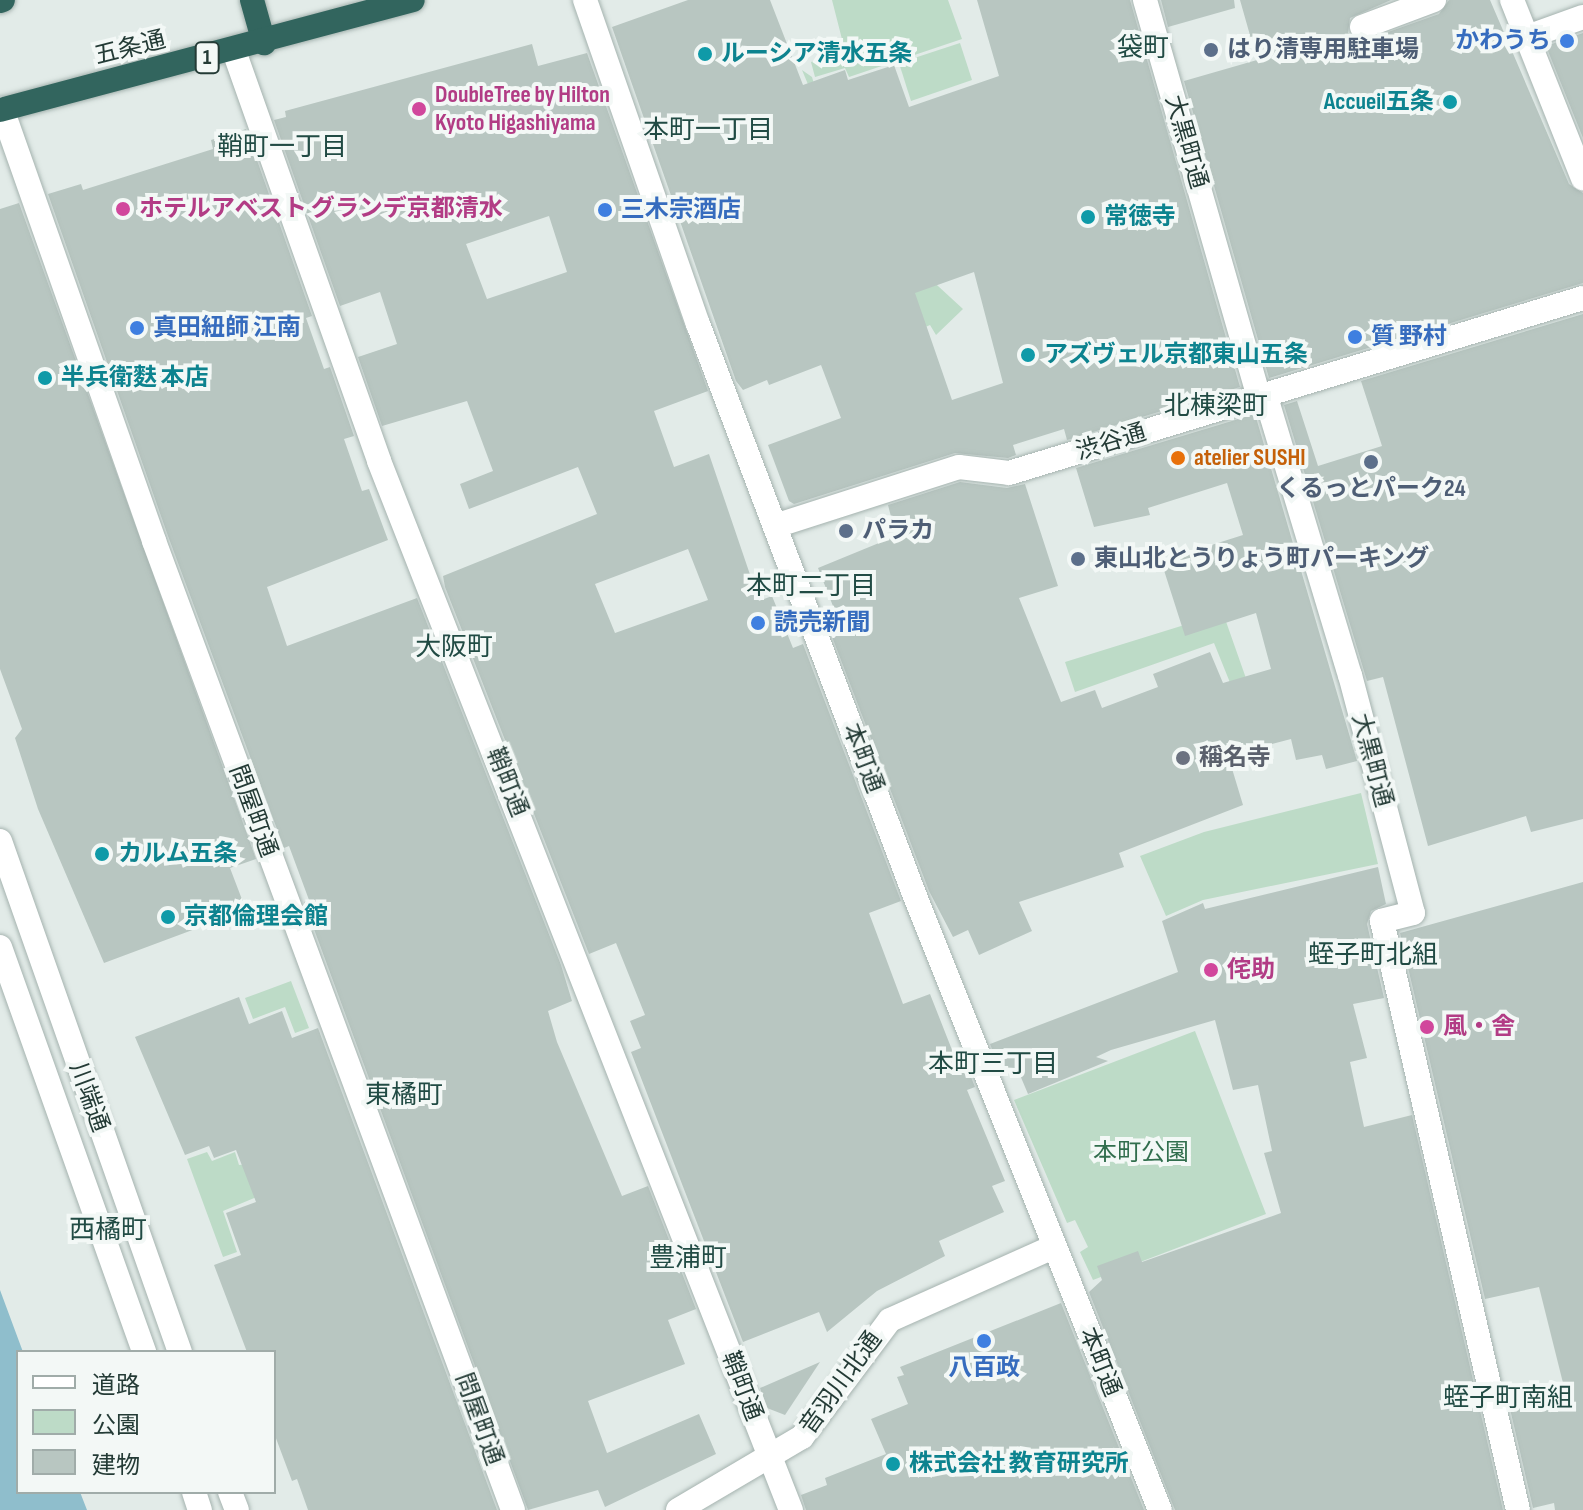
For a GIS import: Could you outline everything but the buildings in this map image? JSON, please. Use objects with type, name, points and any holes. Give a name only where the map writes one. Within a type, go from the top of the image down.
[{"type":"highway","points":[[252,0],[264,43]]},
{"type":"highway","name":"五条通","points":[[1,110],[264,43],[413,0]]},
{"type":"street","name":"本町通","points":[[585,0],[698,324],[1053,1247],[1160,1510]]},
{"type":"street","name":"大黒町通","points":[[1145,0],[1259,398],[1268,404],[1309,537],[1413,913],[1382,921],[1518,1510]]},
{"type":"street","points":[[1362,27],[1434,0]]},
{"type":"street","points":[[1512,0],[1583,178]]},
{"type":"street","points":[[1527,37],[1583,17]]},
{"type":"street","name":"鞘町通","points":[[234,51],[379,461],[791,1510]]},
{"type":"street","name":"問屋町通","points":[[1,110],[154,541],[513,1510]]},
{"type":"street","name":"渋谷通","points":[[775,526],[959,467],[1009,473],[1583,298]]},
{"type":"street","name":"川端通","points":[[0,841],[179,1350]]},
{"type":"street","name":"川端通","points":[[0,947],[143,1350]]},
{"type":"street","name":"音羽川北通","points":[[678,1510],[770,1458],[807,1432],[882,1326],[1053,1247]]},
{"type":"green space","points":[[832,0],[948,0],[962,39],[849,77],[845,68],[815,77],[811,62],[845,51]]},
{"type":"green space","points":[[960,43],[972,80],[911,101],[899,63]]},
{"type":"green space","points":[[802,70],[812,77],[824,118],[913,263],[963,309],[936,335],[930,325],[912,333]]},
{"type":"green space","points":[[1223,613],[1248,684],[1233,690],[1214,643],[1075,692],[1065,662]]},
{"type":"green space","points":[[1361,793],[1378,864],[1203,900],[1166,916],[1140,856],[1204,832]]},
{"type":"green space","points":[[291,981],[309,1028],[295,1033],[285,1007],[253,1019],[245,998]]},
{"type":"green space","name":"本町公園","points":[[1195,1031],[1266,1214],[1093,1280],[1080,1252],[1088,1247],[1075,1220],[1067,1223],[1014,1100]]},
{"type":"green space","points":[[207,1152],[212,1161],[235,1152],[239,1165],[251,1164],[266,1193],[223,1211],[237,1252],[223,1257],[187,1159]]},
{"type":"water","points":[[0,1290],[22,1350],[16,1350],[16,1494],[81,1494],[87,1510],[0,1510]]},
{"type":"place","name":"かわうち","points":[[1567,41]]},
{"type":"place","name":"はり清専用駐車場","points":[[1211,50]]},
{"type":"place","name":"ルーシア清水五条","points":[[705,54]]},
{"type":"place","name":"Accueil五条","points":[[1450,102]]},
{"type":"place","name":"DoubleTree by Hilton Kyoto Higashiyama","points":[[419,109]]},
{"type":"place","name":"ホテルアベスト グランデ京都清水","points":[[123,209]]},
{"type":"place","name":"三木宗酒店","points":[[605,210]]},
{"type":"place","name":"常徳寺","points":[[1088,217]]},
{"type":"place","name":"真田紐師 江南","points":[[137,328]]},
{"type":"place","name":"質 野村","points":[[1355,337]]},
{"type":"place","name":"アズヴェル京都東山五条","points":[[1028,355]]},
{"type":"place","name":"半兵衛麩 本店","points":[[45,378]]},
{"type":"place","name":"atelier SUSHI","points":[[1178,458]]},
{"type":"place","name":"くるっとパーク24","points":[[1371,462]]},
{"type":"place","name":"パラカ","points":[[846,531]]},
{"type":"place","name":"東山北とうりょう町パーキング","points":[[1078,559]]},
{"type":"place","name":"読売新聞","points":[[758,623]]},
{"type":"place","name":"稱名寺","points":[[1183,758]]},
{"type":"place","name":"カルム五条","points":[[102,854]]},
{"type":"place","name":"京都倫理会館","points":[[168,917]]},
{"type":"place","name":"侘助","points":[[1211,970]]},
{"type":"place","name":"風・舎","points":[[1427,1027]]},
{"type":"place","name":"八百政","points":[[984,1341]]},
{"type":"place","name":"株式会社 教育研究所","points":[[893,1464]]},
{"type":"district","name":"袋町","points":[[1143,49]]},
{"type":"district","name":"本町一丁目","points":[[708,131]]},
{"type":"district","name":"鞘町一丁目","points":[[282,148]]},
{"type":"district","name":"北棟梁町","points":[[1216,407]]},
{"type":"district","name":"本町二丁目","points":[[811,587]]},
{"type":"district","name":"大阪町","points":[[454,648]]},
{"type":"district","name":"蛭子町北組","points":[[1373,956]]},
{"type":"district","name":"本町三丁目","points":[[993,1065]]},
{"type":"district","name":"東橘町","points":[[404,1096]]},
{"type":"district","name":"西橘町","points":[[108,1231]]},
{"type":"district","name":"豊浦町","points":[[688,1259]]},
{"type":"district","name":"蛭子町南組","points":[[1508,1399]]}]
